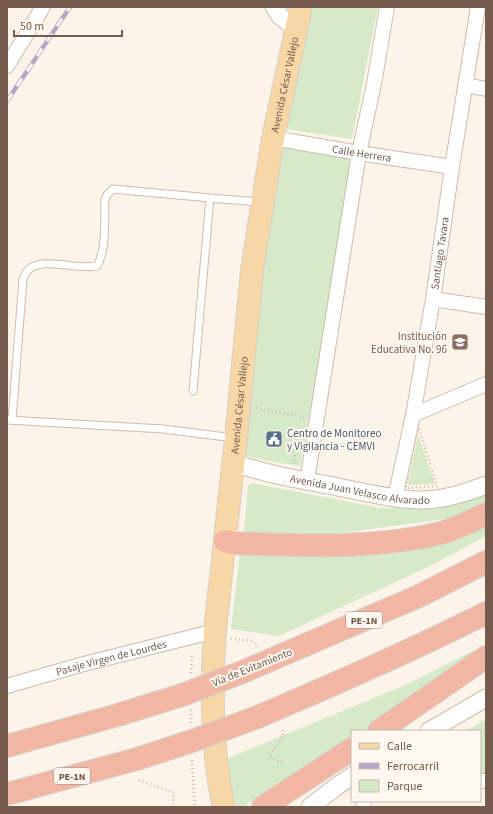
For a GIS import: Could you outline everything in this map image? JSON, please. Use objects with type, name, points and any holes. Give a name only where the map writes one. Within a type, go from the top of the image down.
[{"type":"highway","points":[[225,541],[239,543],[314,545],[389,541],[442,532],[486,514]]},
{"type":"highway","name":"Vía de Evitamiento","points":[[7,746],[182,695],[240,673],[419,596],[486,562]]},
{"type":"highway","name":"PE-1N","points":[[7,794],[137,758],[189,742],[255,718],[342,681],[486,613]]},
{"type":"highway","points":[[379,730],[486,657]]},
{"type":"highway","points":[[263,807],[351,750]]},
{"type":"main road","name":"Avenida César Vallejo","points":[[224,807],[215,764],[213,658],[223,635],[225,541],[234,463],[252,270],[273,138],[301,7]]},
{"type":"street","points":[[7,66],[43,7]]},
{"type":"street","points":[[274,7],[280,16],[296,29]]},
{"type":"street","points":[[307,481],[360,153],[374,84],[387,7]]},
{"type":"street","name":"Santiago Tavara","points":[[395,498],[416,420],[452,167],[478,7]]},
{"type":"street","points":[[466,85],[486,89]]},
{"type":"street","name":"Calle Herrera","points":[[273,138],[452,167]]},
{"type":"street","points":[[433,299],[486,307]]},
{"type":"street","points":[[416,420],[486,384]]},
{"type":"street","name":"Avenida Juan Velasco Alvarado","points":[[234,463],[249,468],[307,481],[395,498],[422,500],[450,497],[486,485]]},
{"type":"street","name":"Pasaje Virgen de Lourdes","points":[[7,686],[80,665],[223,635]]},
{"type":"street","points":[[431,730],[486,698]]},
{"type":"street","points":[[310,807],[351,777]]},
{"type":"street","points":[[320,807],[337,786]]},
{"type":"lane","points":[[236,438],[163,429],[10,420],[23,279],[28,271],[37,265],[49,264],[89,268],[96,266],[101,259],[103,250],[105,200],[109,192],[113,189],[262,202]]},
{"type":"lane","points":[[193,391],[210,198]]},
{"type":"path","points":[[256,408],[307,418]]},
{"type":"path","points":[[416,420],[437,486]]},
{"type":"path","points":[[223,635],[253,641],[268,661]]},
{"type":"path","points":[[282,730],[283,736],[269,756],[284,764]]},
{"type":"path","points":[[139,780],[174,793],[173,807]]},
{"type":"green space","points":[[309,7],[378,7],[352,139],[286,129],[283,126]]},
{"type":"green space","points":[[279,145],[353,157],[354,161],[300,466],[243,455],[254,287]]},
{"type":"green space","points":[[418,434],[435,484],[408,485]]},
{"type":"green space","points":[[252,483],[381,508],[436,509],[486,493],[486,504],[460,517],[335,534],[249,537],[244,531],[248,485]]},
{"type":"green space","points":[[486,521],[486,536],[430,566],[279,636],[231,629],[240,551]]},
{"type":"green space","points":[[486,646],[486,653],[365,730],[351,730],[351,739],[243,807],[237,807],[224,760],[403,686]]},
{"type":"green space","points":[[486,719],[486,773],[481,773],[481,730],[468,730]]},
{"type":"railway","points":[[7,101],[70,7]]},
{"type":"place","name":"Institución Educativa No. 96","points":[[460,342]]},
{"type":"place","name":"Centro de Monitoreo y Vigilancia - CEMVI","points":[[274,439]]}]
